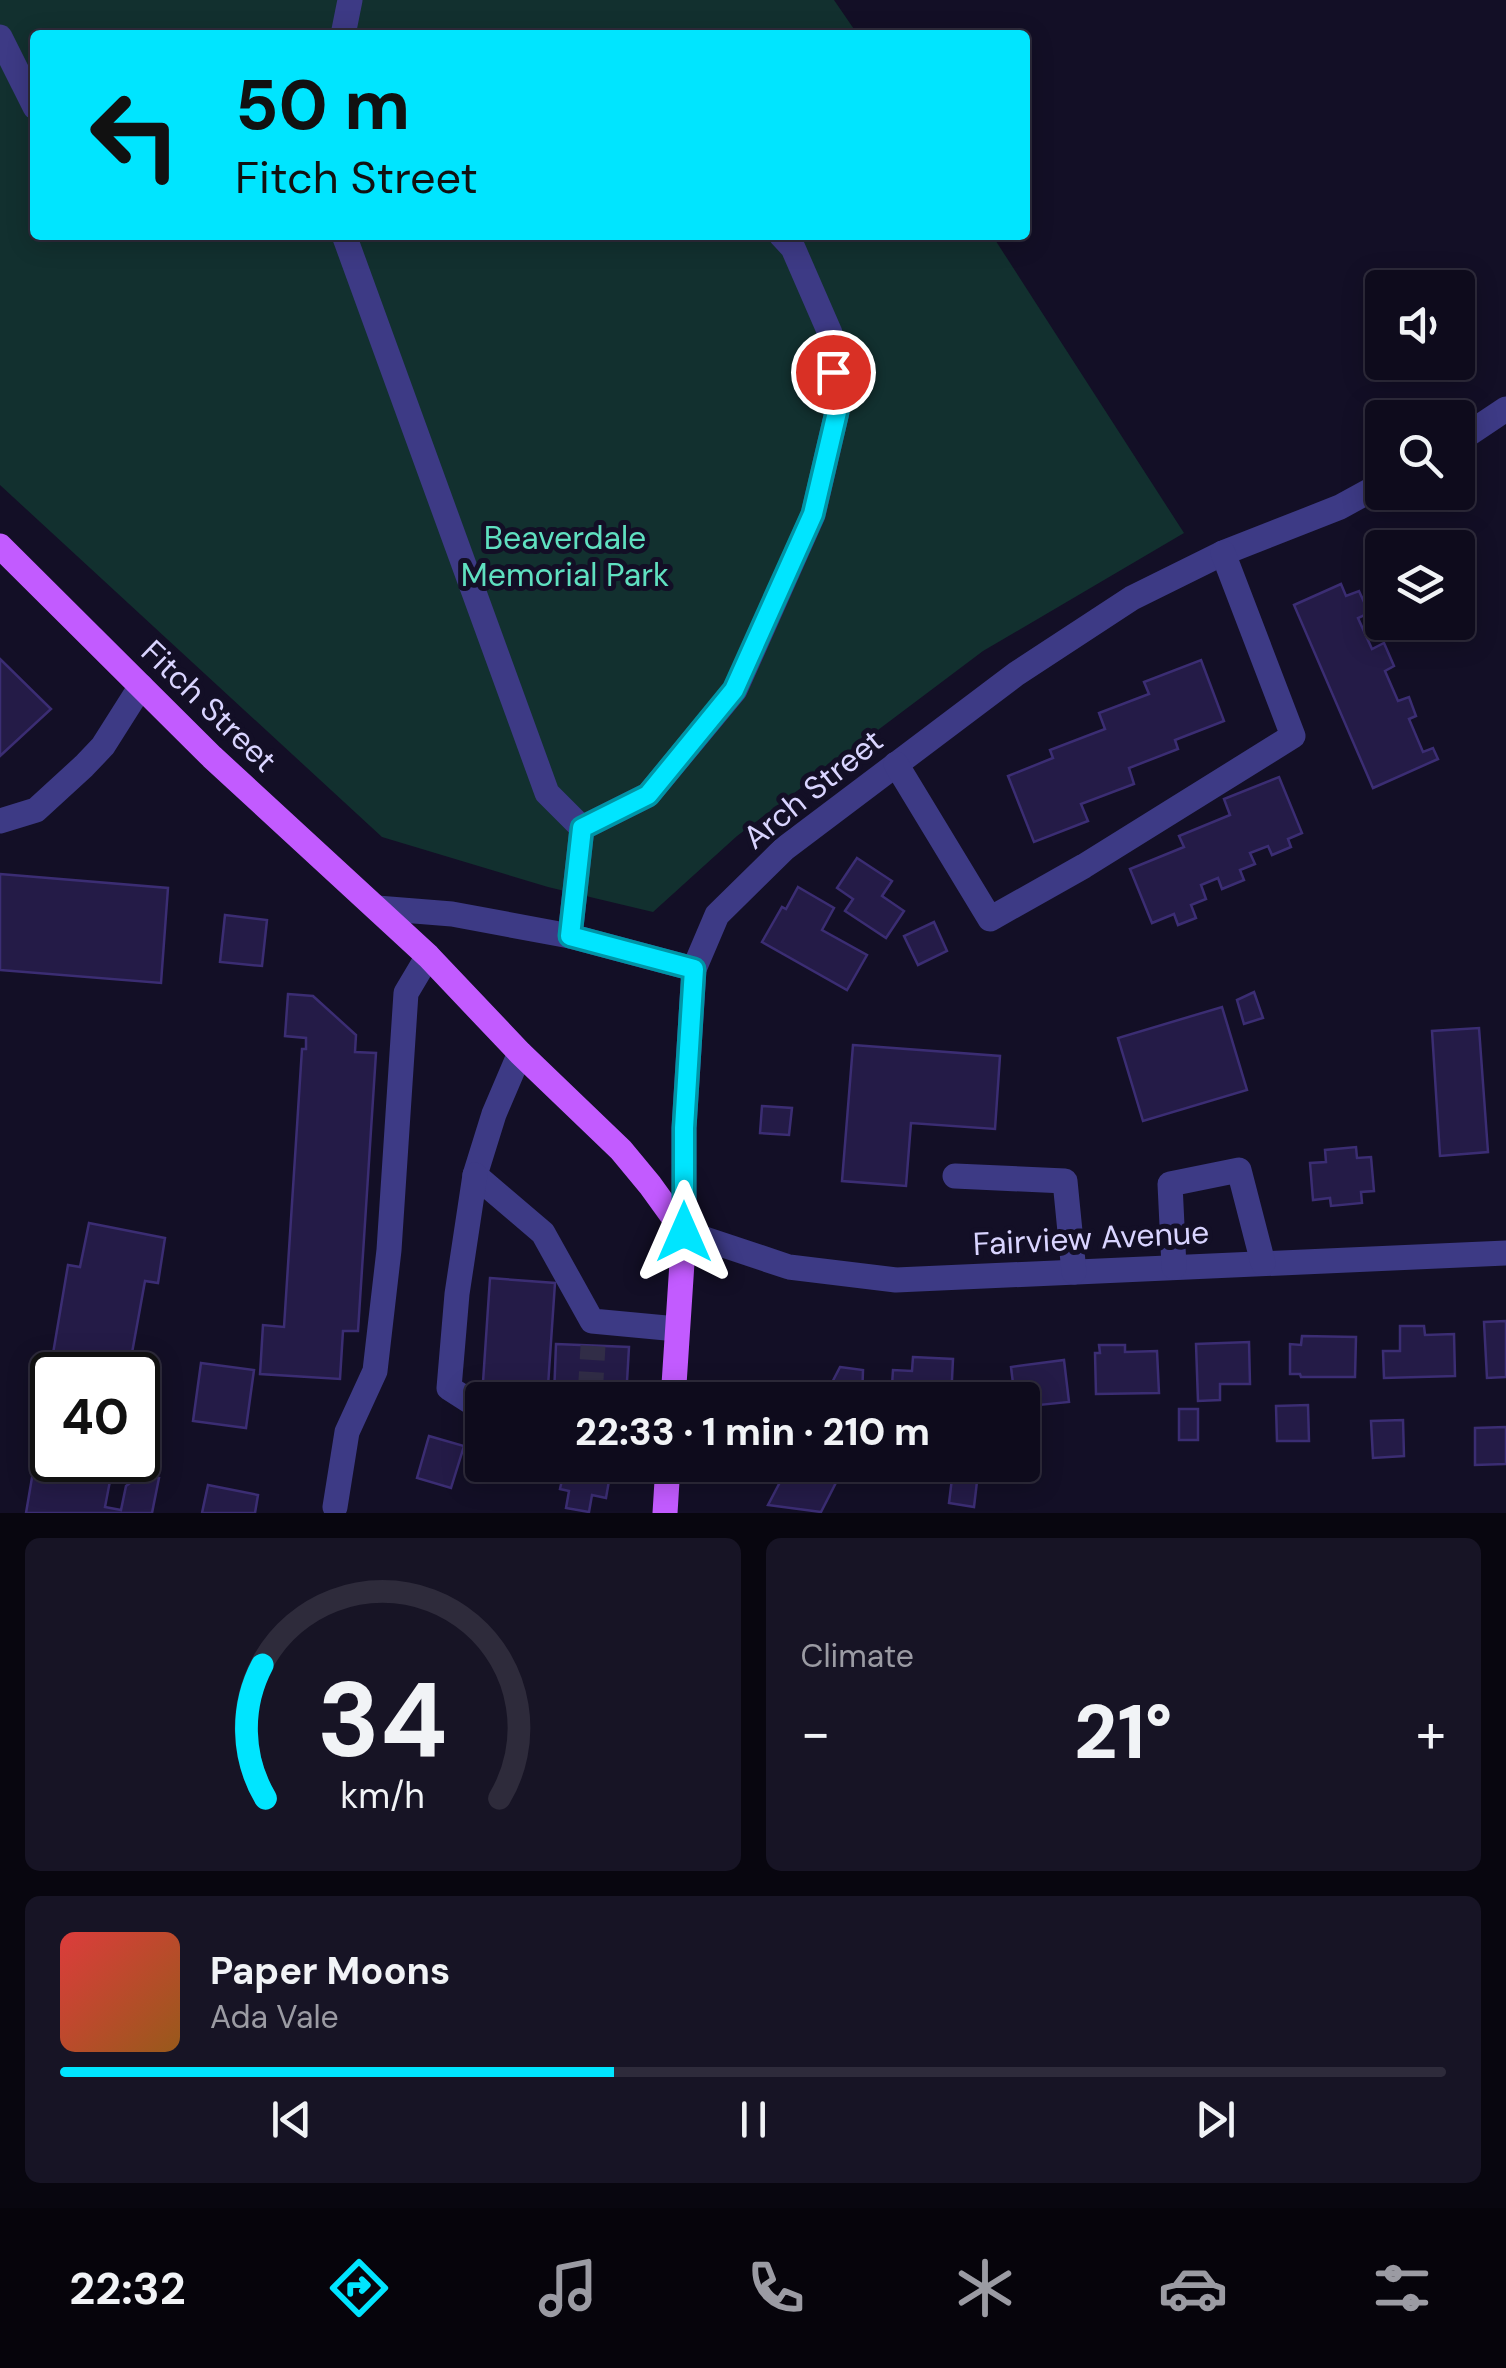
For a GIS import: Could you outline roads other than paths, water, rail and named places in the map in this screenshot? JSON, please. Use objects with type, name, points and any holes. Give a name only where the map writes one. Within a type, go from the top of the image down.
[{"type":"main road","name":"Fitch Street","points":[[0,546],[212,757],[428,956],[520,1053],[621,1150],[684,1232]]},
{"type":"main road","name":"Arch Street","points":[[674,1382],[684,1232]]},
{"type":"main road","points":[[665,1513],[667,1482]]},
{"type":"street","points":[[344,30],[350,0]]},
{"type":"street","points":[[0,38],[30,97]]},
{"type":"street","points":[[346,240],[548,793],[582,828]]},
{"type":"street","points":[[582,828],[648,795],[734,690],[813,514],[837,412],[830,333],[793,248],[786,240]]},
{"type":"street","points":[[1475,430],[1506,409]]},
{"type":"street","name":"Arch Street","points":[[684,1232],[684,1128],[694,969],[718,915],[784,849],[1016,674],[1132,598],[1223,553],[1340,508],[1365,494]]},
{"type":"street","points":[[896,764],[990,919],[1084,866],[1293,736],[1223,553]]},
{"type":"street","points":[[0,821],[36,810],[84,766],[103,746],[141,686]]},
{"type":"street","points":[[570,936],[582,828]]},
{"type":"street","points":[[377,908],[452,914],[570,936],[694,969]]},
{"type":"street","points":[[335,1508],[348,1432],[375,1371],[389,1250],[406,994],[428,956]]},
{"type":"street","points":[[465,1398],[449,1388],[456,1294],[475,1176],[494,1114],[520,1053]]},
{"type":"street","points":[[1174,1267],[1170,1184],[1240,1170],[1263,1263]]},
{"type":"street","points":[[475,1176],[542,1233],[592,1334],[678,1329]]},
{"type":"street","points":[[955,1176],[1065,1180],[1074,1272]]},
{"type":"street","name":"Fairview Avenue","points":[[684,1232],[789,1266],[896,1280],[1506,1252]]},
{"type":"tunnel","points":[[591,1382],[593,1346]]},
{"type":"park label","name":"Beaverdale Memorial Park","points":[[565,556]]}]
